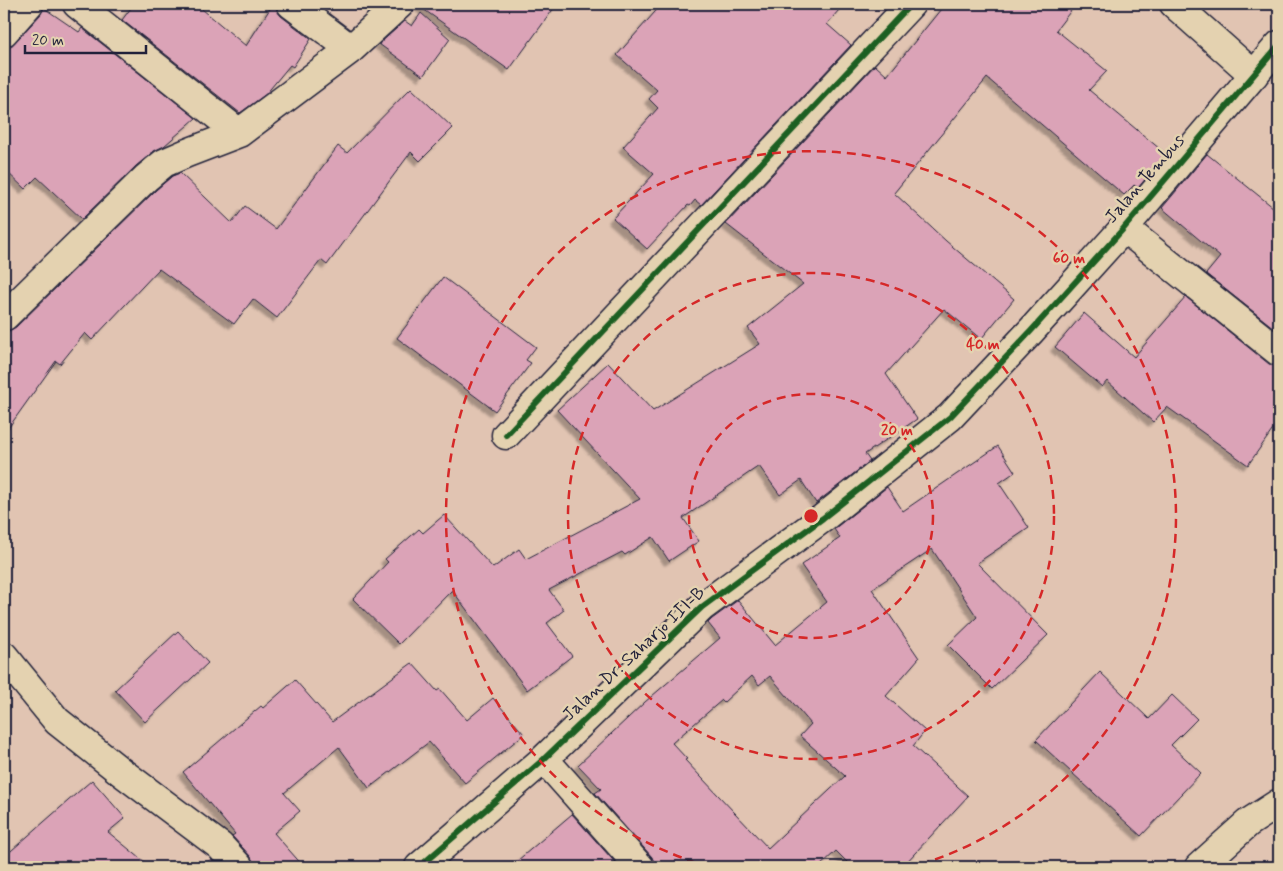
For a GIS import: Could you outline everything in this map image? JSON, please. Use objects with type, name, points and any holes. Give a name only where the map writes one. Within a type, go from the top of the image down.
[{"type":"street","points":[[4,32],[28,4]]},
{"type":"street","points":[[77,4],[239,133]]},
{"type":"street","points":[[291,4],[351,49]]},
{"type":"street","points":[[4,316],[146,178],[164,164],[239,133],[351,49],[400,4]]},
{"type":"street","points":[[506,434],[911,4]]},
{"type":"street","points":[[1174,4],[1271,59]]},
{"type":"street","name":"Jalan Tembus","points":[[1031,331],[1124,228],[1271,59]]},
{"type":"street","points":[[1124,228],[1279,352]]},
{"type":"street","name":"Jalan Dr. Saharjo III-B","points":[[419,867],[544,759],[702,607],[822,518],[950,417],[1031,331]]},
{"type":"street","points":[[4,656],[58,720],[120,771],[220,846],[238,867]]},
{"type":"street","points":[[544,759],[640,867]]},
{"type":"street","points":[[1199,867],[1248,823],[1279,803]]},
{"type":"building","points":[[134,4],[196,4],[246,46],[273,4],[276,4],[277,11],[281,16],[311,39],[293,67],[290,65],[266,94],[240,113],[122,20]]},
{"type":"building","points":[[416,4],[557,4],[509,70]]},
{"type":"building","points":[[662,4],[844,4],[827,24],[851,45],[701,205],[695,200],[690,206],[688,205],[647,249],[613,218],[654,174],[623,147],[658,108],[649,99],[657,90],[617,55]]},
{"type":"building","points":[[945,4],[1076,4],[1056,30],[1107,71],[1089,90],[1166,154],[1138,188],[1134,185],[1124,195],[987,78],[894,193],[946,241],[1014,299],[981,339],[944,309],[886,374],[917,419],[865,454],[870,461],[816,503],[801,480],[780,495],[759,466],[683,518],[699,541],[669,561],[653,537],[625,555],[622,552],[549,590],[564,610],[547,623],[572,656],[527,690],[452,590],[399,644],[353,599],[388,562],[385,559],[419,529],[423,533],[444,515],[493,568],[519,549],[526,559],[640,499],[557,410],[608,363],[653,411],[760,344],[748,328],[803,284],[726,224],[875,65],[887,76]]},
{"type":"building","points":[[44,8],[79,32],[82,28],[196,118],[164,146],[154,151],[136,166],[82,219],[37,177],[25,189],[4,169],[4,54],[41,14]]},
{"type":"building","points":[[421,13],[450,39],[423,76],[379,44],[405,21],[412,26]]},
{"type":"building","points":[[411,88],[453,128],[420,161],[411,152],[327,265],[321,260],[277,318],[253,299],[234,324],[159,269],[92,340],[85,333],[60,364],[56,361],[4,434],[4,331],[9,331],[16,327],[172,176],[180,173],[232,223],[245,206],[276,229],[338,146],[347,153]]},
{"type":"building","points":[[1207,154],[1279,212],[1279,332],[1206,274],[1220,257],[1162,208]]},
{"type":"building","points":[[443,277],[536,347],[526,360],[531,363],[495,411],[397,338]]},
{"type":"building","points":[[1186,297],[1269,364],[1279,367],[1279,421],[1248,465],[1167,407],[1153,422],[1107,381],[1102,387],[1055,347],[1084,313],[1134,357]]},
{"type":"building","points":[[998,446],[1015,472],[999,483],[1029,528],[977,563],[1048,635],[992,689],[948,645],[977,617],[932,549],[872,589],[919,658],[886,696],[925,731],[913,746],[968,796],[902,867],[852,867],[836,851],[819,867],[655,867],[652,857],[595,793],[601,789],[578,765],[645,702],[720,638],[708,623],[712,619],[738,600],[775,645],[827,602],[801,565],[840,538],[834,529],[887,487],[903,511]],"holes":[[[752,676],[759,685],[770,676],[811,724],[800,736],[845,776],[768,848],[685,760],[687,759],[672,743],[722,700],[724,702]]]},
{"type":"building","points":[[178,631],[208,663],[145,722],[115,690]]},
{"type":"building","points":[[412,663],[437,691],[440,689],[467,720],[493,698],[524,734],[465,783],[429,742],[369,788],[339,747],[284,793],[300,811],[274,833],[304,867],[254,867],[251,857],[232,836],[235,834],[183,772],[295,680],[332,722]]},
{"type":"building","points":[[1100,672],[1149,719],[1172,695],[1197,719],[1171,745],[1201,773],[1141,836],[1036,740]]},
{"type":"building","points":[[92,780],[125,818],[108,832],[151,867],[4,867],[4,857]]},
{"type":"building","points":[[572,814],[619,867],[510,867]]},
{"type":"building","points":[[211,859],[218,867],[201,867]]},
{"type":"cycle path","points":[[506,435],[911,4]]},
{"type":"cycle path","points":[[419,867],[544,759],[702,607],[823,518],[950,417],[1124,228],[1279,45]]}]
